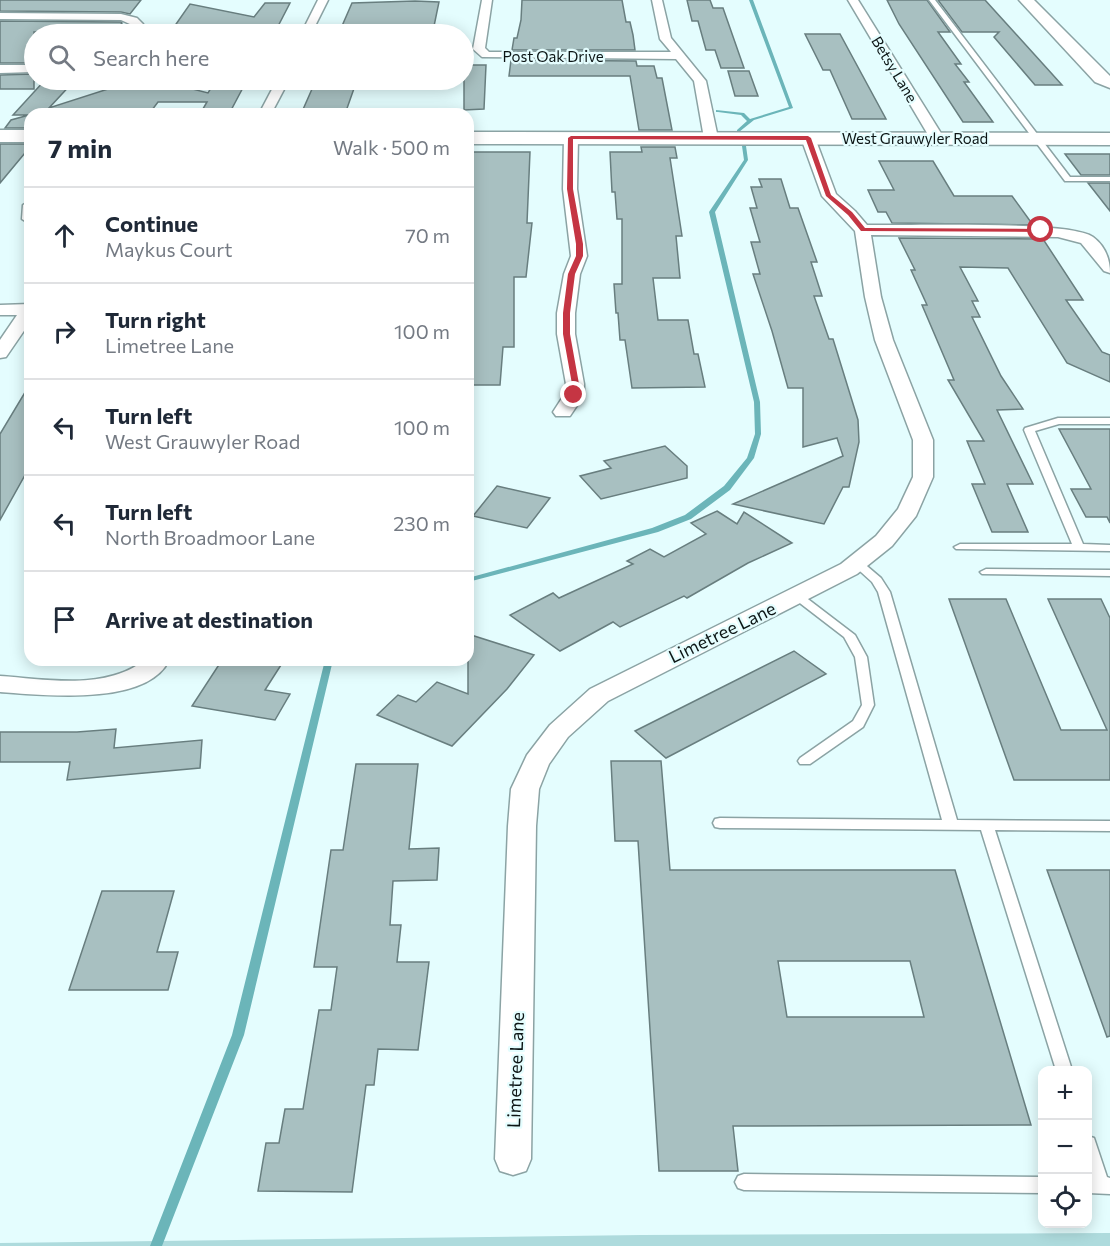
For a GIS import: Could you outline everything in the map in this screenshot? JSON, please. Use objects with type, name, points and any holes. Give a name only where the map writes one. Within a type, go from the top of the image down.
[{"type":"main road","points":[[1026,0],[1105,81],[1098,87],[1110,103]]},
{"type":"main road","points":[[0,136],[24,136]]},
{"type":"main road","name":"West Grauwyler Road","points":[[474,138],[1110,139]]},
{"type":"street","points":[[311,24],[323,0]]},
{"type":"street","name":"Post Oak Drive","points":[[487,0],[479,49],[486,55],[680,56]]},
{"type":"street","points":[[657,0],[664,34],[700,81],[711,138]]},
{"type":"street","name":"Betsy Lane","points":[[853,0],[937,138]]},
{"type":"street","points":[[0,16],[121,17],[133,20],[134,24]]},
{"type":"street","points":[[0,69],[24,69]]},
{"type":"street","points":[[268,108],[278,90]]},
{"type":"street","points":[[563,412],[574,395],[575,384],[566,334],[566,313],[572,274],[579,256],[580,244],[570,189],[571,138]]},
{"type":"street","points":[[808,138],[829,196],[850,214],[863,230],[1059,231],[1087,240],[1110,268]]},
{"type":"street","name":"Limetree Lane","points":[[513,1159],[522,826],[525,789],[537,762],[559,731],[599,695],[856,563],[884,541],[908,511],[923,477],[923,440],[884,340],[873,297],[863,230]]},
{"type":"street","points":[[0,310],[24,310]]},
{"type":"street","points":[[0,353],[24,319]]},
{"type":"street","points":[[0,684],[96,687],[128,681],[153,666]]},
{"type":"lane","points":[[932,0],[1068,179],[1110,179]]},
{"type":"lane","points":[[1079,548],[1029,430],[1058,421],[1110,421]]},
{"type":"lane","points":[[960,548],[1110,548]]},
{"type":"lane","points":[[856,563],[877,580],[884,592],[951,825]]},
{"type":"lane","points":[[986,572],[1110,573]]},
{"type":"lane","points":[[796,595],[849,635],[861,657],[868,705],[858,724],[805,761]]},
{"type":"lane","points":[[720,823],[1110,826]]},
{"type":"lane","points":[[986,825],[1062,1066]]},
{"type":"lane","points":[[1092,1159],[1099,1186]]},
{"type":"lane","points":[[744,1182],[1038,1185]]},
{"type":"shaded area","points":[[1110,1233],[1110,1246],[0,1246],[0,1243],[641,1235]]},
{"type":"building","points":[[0,0],[141,0],[130,14],[0,11]]},
{"type":"building","points":[[522,0],[622,0],[626,22],[630,22],[635,50],[512,50],[521,20]]},
{"type":"building","points":[[687,0],[710,0],[713,8],[723,8],[744,68],[721,68],[715,50],[706,50],[698,21],[692,21]]},
{"type":"building","points":[[887,0],[927,0],[950,32],[938,32],[961,64],[955,64],[969,82],[964,82],[993,122],[963,122],[899,24]]},
{"type":"building","points":[[938,0],[985,0],[1062,85],[1035,85],[994,37],[999,32],[962,32]]},
{"type":"building","points":[[439,2],[434,24],[343,24],[352,3]]},
{"type":"building","points":[[265,3],[290,3],[279,24],[176,24],[190,4],[254,17]]},
{"type":"building","points":[[0,21],[122,23],[24,24],[24,63],[0,63]]},
{"type":"building","points":[[805,34],[840,34],[886,119],[852,119],[830,70],[823,70]]},
{"type":"building","points":[[511,60],[636,61],[637,66],[654,66],[657,78],[662,78],[672,130],[639,130],[630,76],[509,76]]},
{"type":"building","points":[[474,65],[486,65],[484,109],[464,108],[464,90],[474,90]]},
{"type":"building","points":[[728,71],[749,71],[758,96],[735,96]]},
{"type":"building","points":[[24,74],[24,89],[0,89],[0,75]]},
{"type":"building","points":[[36,90],[66,90],[49,108],[24,108],[24,115],[13,115]]},
{"type":"building","points":[[105,90],[196,90],[208,93],[210,90],[242,90],[232,108],[204,108],[207,102],[158,102],[154,108],[49,108]]},
{"type":"building","points":[[312,90],[353,90],[347,108],[304,108]]},
{"type":"building","points":[[24,116],[24,128],[5,128],[11,120]]},
{"type":"building","points":[[0,144],[24,144],[24,154],[0,183]]},
{"type":"building","points":[[641,147],[675,147],[677,158],[670,158],[682,236],[676,236],[680,278],[653,278],[658,320],[688,320],[694,354],[698,354],[705,387],[632,388],[625,340],[620,340],[618,313],[616,313],[614,284],[622,284],[622,219],[617,219],[615,192],[612,192],[610,152],[642,152]]},
{"type":"building","points":[[474,152],[530,152],[527,223],[532,223],[526,277],[514,277],[514,347],[503,347],[500,385],[474,385]]},
{"type":"building","points":[[1065,154],[1110,154],[1110,175],[1081,175]]},
{"type":"building","points":[[879,161],[933,161],[954,196],[1012,196],[1033,225],[892,223],[886,212],[878,212],[868,190],[894,190]]},
{"type":"building","points":[[759,179],[781,179],[790,208],[798,208],[817,262],[811,262],[822,296],[814,296],[829,339],[833,339],[858,420],[859,442],[849,487],[843,487],[824,524],[733,504],[843,456],[837,438],[803,447],[803,388],[788,388],[753,274],[760,274],[751,242],[760,242],[750,208],[757,208],[751,187],[762,187]]},
{"type":"building","points":[[1088,183],[1110,183],[1110,211]]},
{"type":"building","points":[[899,238],[1043,239],[1083,300],[1066,300],[1102,352],[1110,355],[1110,382],[1067,363],[1008,268],[960,267],[978,301],[972,301],[980,317],[972,317],[1001,376],[1023,409],[997,410],[1033,484],[1007,484],[1028,532],[992,532],[972,484],[985,484],[967,441],[984,441],[948,380],[954,380],[922,305],[927,305],[911,270],[915,270]]},
{"type":"building","points":[[24,394],[24,477],[0,520],[0,434]]},
{"type":"building","points":[[1059,429],[1110,429],[1110,523],[1107,517],[1086,517],[1071,489],[1091,489]]},
{"type":"building","points":[[665,446],[687,466],[687,478],[601,499],[580,476],[611,468],[604,461]]},
{"type":"building","points":[[497,486],[550,498],[527,528],[474,515]]},
{"type":"building","points":[[717,511],[737,524],[744,512],[792,543],[748,563],[687,598],[684,596],[620,627],[613,622],[560,651],[510,615],[553,593],[559,598],[633,564],[627,561],[650,549],[664,557],[706,534],[691,523]]},
{"type":"building","points":[[949,599],[1006,599],[1061,730],[1107,730],[1048,599],[1101,599],[1110,618],[1110,780],[1014,780]]},
{"type":"building","points":[[474,636],[534,655],[507,689],[452,746],[377,715],[398,695],[416,702],[437,682],[468,694],[468,666],[474,666]]},
{"type":"building","points":[[794,651],[826,674],[666,758],[635,731]]},
{"type":"building","points":[[218,666],[280,666],[265,690],[290,694],[275,720],[192,706]]},
{"type":"building","points":[[116,729],[114,748],[202,740],[200,768],[67,780],[70,762],[0,762],[0,732],[77,732]]},
{"type":"building","points":[[611,761],[661,761],[670,870],[955,870],[1031,1125],[733,1126],[738,1171],[659,1171],[638,841],[615,841]],"holes":[[[778,961],[910,961],[924,1017],[787,1017]]]},
{"type":"building","points":[[356,764],[418,764],[409,849],[439,848],[437,880],[393,881],[390,925],[401,925],[397,962],[429,962],[418,1050],[378,1049],[374,1085],[366,1085],[352,1192],[258,1191],[266,1143],[279,1143],[285,1109],[303,1109],[319,1010],[331,1010],[337,967],[314,967],[331,850],[343,850]]},
{"type":"building","points":[[1047,870],[1110,870],[1110,1036],[1107,1037]]},
{"type":"building","points":[[102,891],[174,891],[157,952],[178,952],[168,990],[69,990]]},
{"type":"waterway","points":[[750,121],[791,108],[751,0]]},
{"type":"waterway","points":[[718,111],[742,114],[750,121]]},
{"type":"waterway","points":[[739,131],[750,121]]},
{"type":"waterway","points":[[474,578],[655,530],[688,517],[727,488],[750,458],[758,434],[757,402],[712,212],[746,160],[744,146]]},
{"type":"waterway","points":[[156,1246],[238,1035],[328,666]]},
{"type":"route","points":[[574,395],[575,384],[566,334],[566,313],[572,274],[577,265],[580,244],[570,189],[571,138],[808,138],[829,196],[860,224],[863,230],[1041,230]]}]
